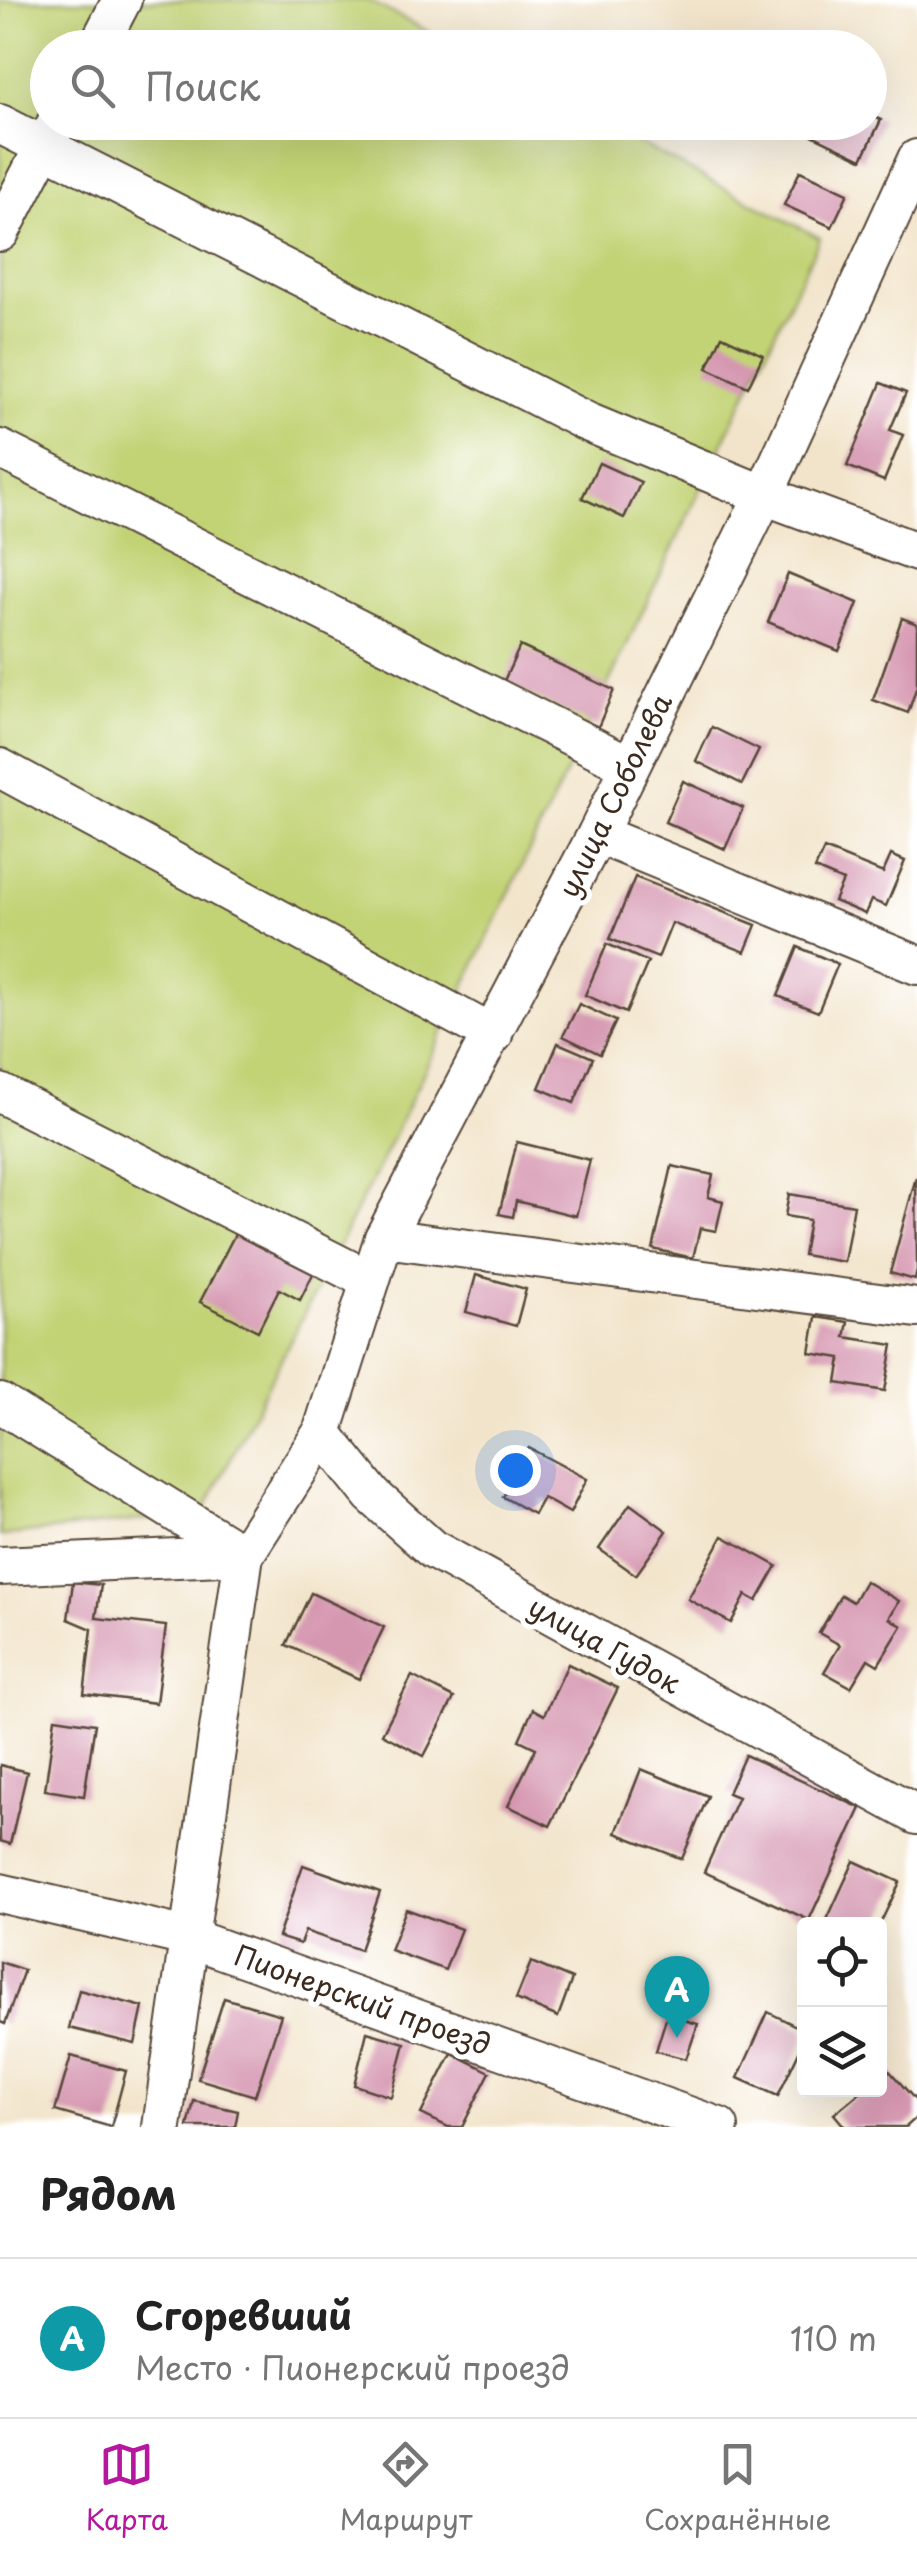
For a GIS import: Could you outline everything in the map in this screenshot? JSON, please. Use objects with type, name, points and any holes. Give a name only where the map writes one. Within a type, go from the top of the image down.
[{"type":"street","points":[[106,30],[122,0]]},
{"type":"street","points":[[0,124],[30,130]]},
{"type":"street","points":[[0,232],[48,140]]},
{"type":"street","points":[[60,140],[587,422],[764,495],[917,552]]},
{"type":"street","name":"улица Соболева","points":[[244,1555],[322,1434],[384,1238],[597,834],[764,495],[917,159]]},
{"type":"street","points":[[0,449],[629,765]]},
{"type":"street","points":[[0,768],[493,1034]]},
{"type":"street","points":[[597,834],[917,966]]},
{"type":"street","points":[[0,1093],[369,1280]]},
{"type":"street","points":[[384,1238],[917,1308]]},
{"type":"street","points":[[0,1403],[244,1555]]},
{"type":"street","name":"улица Гудок","points":[[322,1434],[372,1494],[432,1548],[917,1815]]},
{"type":"street","points":[[0,1566],[244,1555]]},
{"type":"street","points":[[162,2127],[244,1555]]},
{"type":"street","name":"Пионерский проезд","points":[[0,1893],[187,1936],[719,2127]]},
{"type":"green space","points":[[0,0],[367,0],[425,30],[30,30],[30,140],[633,140],[820,238],[384,1156],[203,1513],[0,1536]]},
{"type":"building","points":[[822,140],[871,140],[862,159]]},
{"type":"building","points":[[800,171],[848,193],[832,227],[784,205]]},
{"type":"building","points":[[722,336],[763,355],[748,387],[707,368]]},
{"type":"building","points":[[881,383],[906,393],[890,430],[903,435],[884,481],[847,466]]},
{"type":"building","points":[[599,463],[641,482],[624,518],[582,498]]},
{"type":"building","points":[[788,574],[858,603],[839,651],[768,622]]},
{"type":"building","points":[[902,618],[917,624],[917,686],[908,713],[873,700]]},
{"type":"building","points":[[520,646],[614,690],[598,727],[503,683]]},
{"type":"building","points":[[712,727],[759,750],[742,784],[696,761]]},
{"type":"building","points":[[683,781],[743,808],[725,849],[665,822]]},
{"type":"building","points":[[824,849],[883,873],[891,855],[905,861],[886,906],[871,900],[865,914],[834,901],[843,881],[815,869]]},
{"type":"building","points":[[635,877],[756,925],[745,952],[672,923],[658,958],[610,939]]},
{"type":"building","points":[[607,944],[648,962],[626,1013],[585,995]]},
{"type":"building","points":[[798,947],[838,964],[818,1012],[778,996]]},
{"type":"building","points":[[579,1004],[616,1021],[600,1054],[563,1036]]},
{"type":"building","points":[[558,1043],[593,1058],[574,1103],[539,1088]]},
{"type":"building","points":[[517,1142],[590,1160],[576,1216],[516,1201],[513,1217],[499,1214]]},
{"type":"building","points":[[672,1166],[713,1175],[708,1197],[723,1201],[716,1231],[700,1228],[693,1258],[653,1249]]},
{"type":"building","points":[[916,1177],[917,1270],[915,1280],[890,1273]]},
{"type":"building","points":[[789,1194],[854,1205],[844,1262],[803,1255],[809,1220],[785,1216]]},
{"type":"building","points":[[235,1234],[313,1274],[300,1300],[279,1289],[258,1331],[200,1302]]},
{"type":"building","points":[[476,1275],[526,1289],[516,1326],[466,1312]]},
{"type":"building","points":[[816,1317],[848,1322],[845,1337],[893,1345],[885,1391],[837,1383],[841,1358],[810,1353]]},
{"type":"building","points":[[529,1448],[587,1479],[570,1513],[543,1498],[534,1514],[503,1497]]},
{"type":"building","points":[[630,1504],[667,1531],[636,1575],[599,1549]]},
{"type":"building","points":[[723,1536],[777,1566],[757,1601],[746,1595],[731,1623],[688,1599]]},
{"type":"building","points":[[865,1581],[899,1601],[889,1618],[902,1626],[878,1665],[868,1659],[851,1687],[824,1672],[840,1645],[819,1633],[841,1595],[853,1602]]},
{"type":"building","points":[[73,1582],[101,1585],[96,1618],[166,1626],[156,1703],[84,1694],[92,1629],[68,1619]]},
{"type":"building","points":[[311,1593],[384,1627],[359,1679],[286,1645]]},
{"type":"building","points":[[568,1664],[618,1688],[550,1826],[508,1806],[536,1748],[519,1740],[533,1709],[544,1715]]},
{"type":"building","points":[[412,1676],[454,1698],[424,1756],[382,1734]]},
{"type":"building","points":[[55,1718],[95,1724],[84,1796],[45,1790]]},
{"type":"building","points":[[745,1755],[861,1808],[810,1917],[802,1917],[704,1872],[738,1797],[728,1793]]},
{"type":"building","points":[[0,1765],[27,1772],[10,1844],[0,1841]]},
{"type":"building","points":[[641,1769],[708,1796],[682,1859],[616,1833]]},
{"type":"building","points":[[854,1861],[900,1882],[883,1917],[828,1917]]},
{"type":"building","points":[[303,1865],[380,1892],[360,1950],[305,1931],[300,1944],[278,1937]]},
{"type":"building","points":[[406,1909],[461,1929],[445,1970],[390,1950]]},
{"type":"building","points":[[0,1962],[24,1970],[5,2024],[0,2022]]},
{"type":"building","points":[[531,1962],[572,1979],[558,2017],[516,1999]]},
{"type":"building","points":[[79,1990],[143,2007],[135,2044],[69,2028]]},
{"type":"building","points":[[224,1998],[281,2015],[255,2096],[198,2079]]},
{"type":"building","points":[[768,2012],[797,2026],[797,2056],[778,2096],[738,2078]]},
{"type":"building","points":[[667,2015],[698,2024],[686,2059],[656,2051]]},
{"type":"building","points":[[367,2032],[405,2043],[391,2097],[354,2085]]},
{"type":"building","points":[[452,2053],[490,2072],[462,2127],[448,2127],[421,2114]]},
{"type":"building","points":[[71,2056],[126,2071],[111,2127],[55,2111]]},
{"type":"building","points":[[887,2068],[917,2102],[917,2117],[906,2127],[845,2127],[834,2114],[855,2097],[887,2097]]},
{"type":"building","points":[[194,2101],[238,2111],[235,2127],[188,2127]]},
{"type":"place","name":"Сгоревший","points":[[677,2038]]}]
